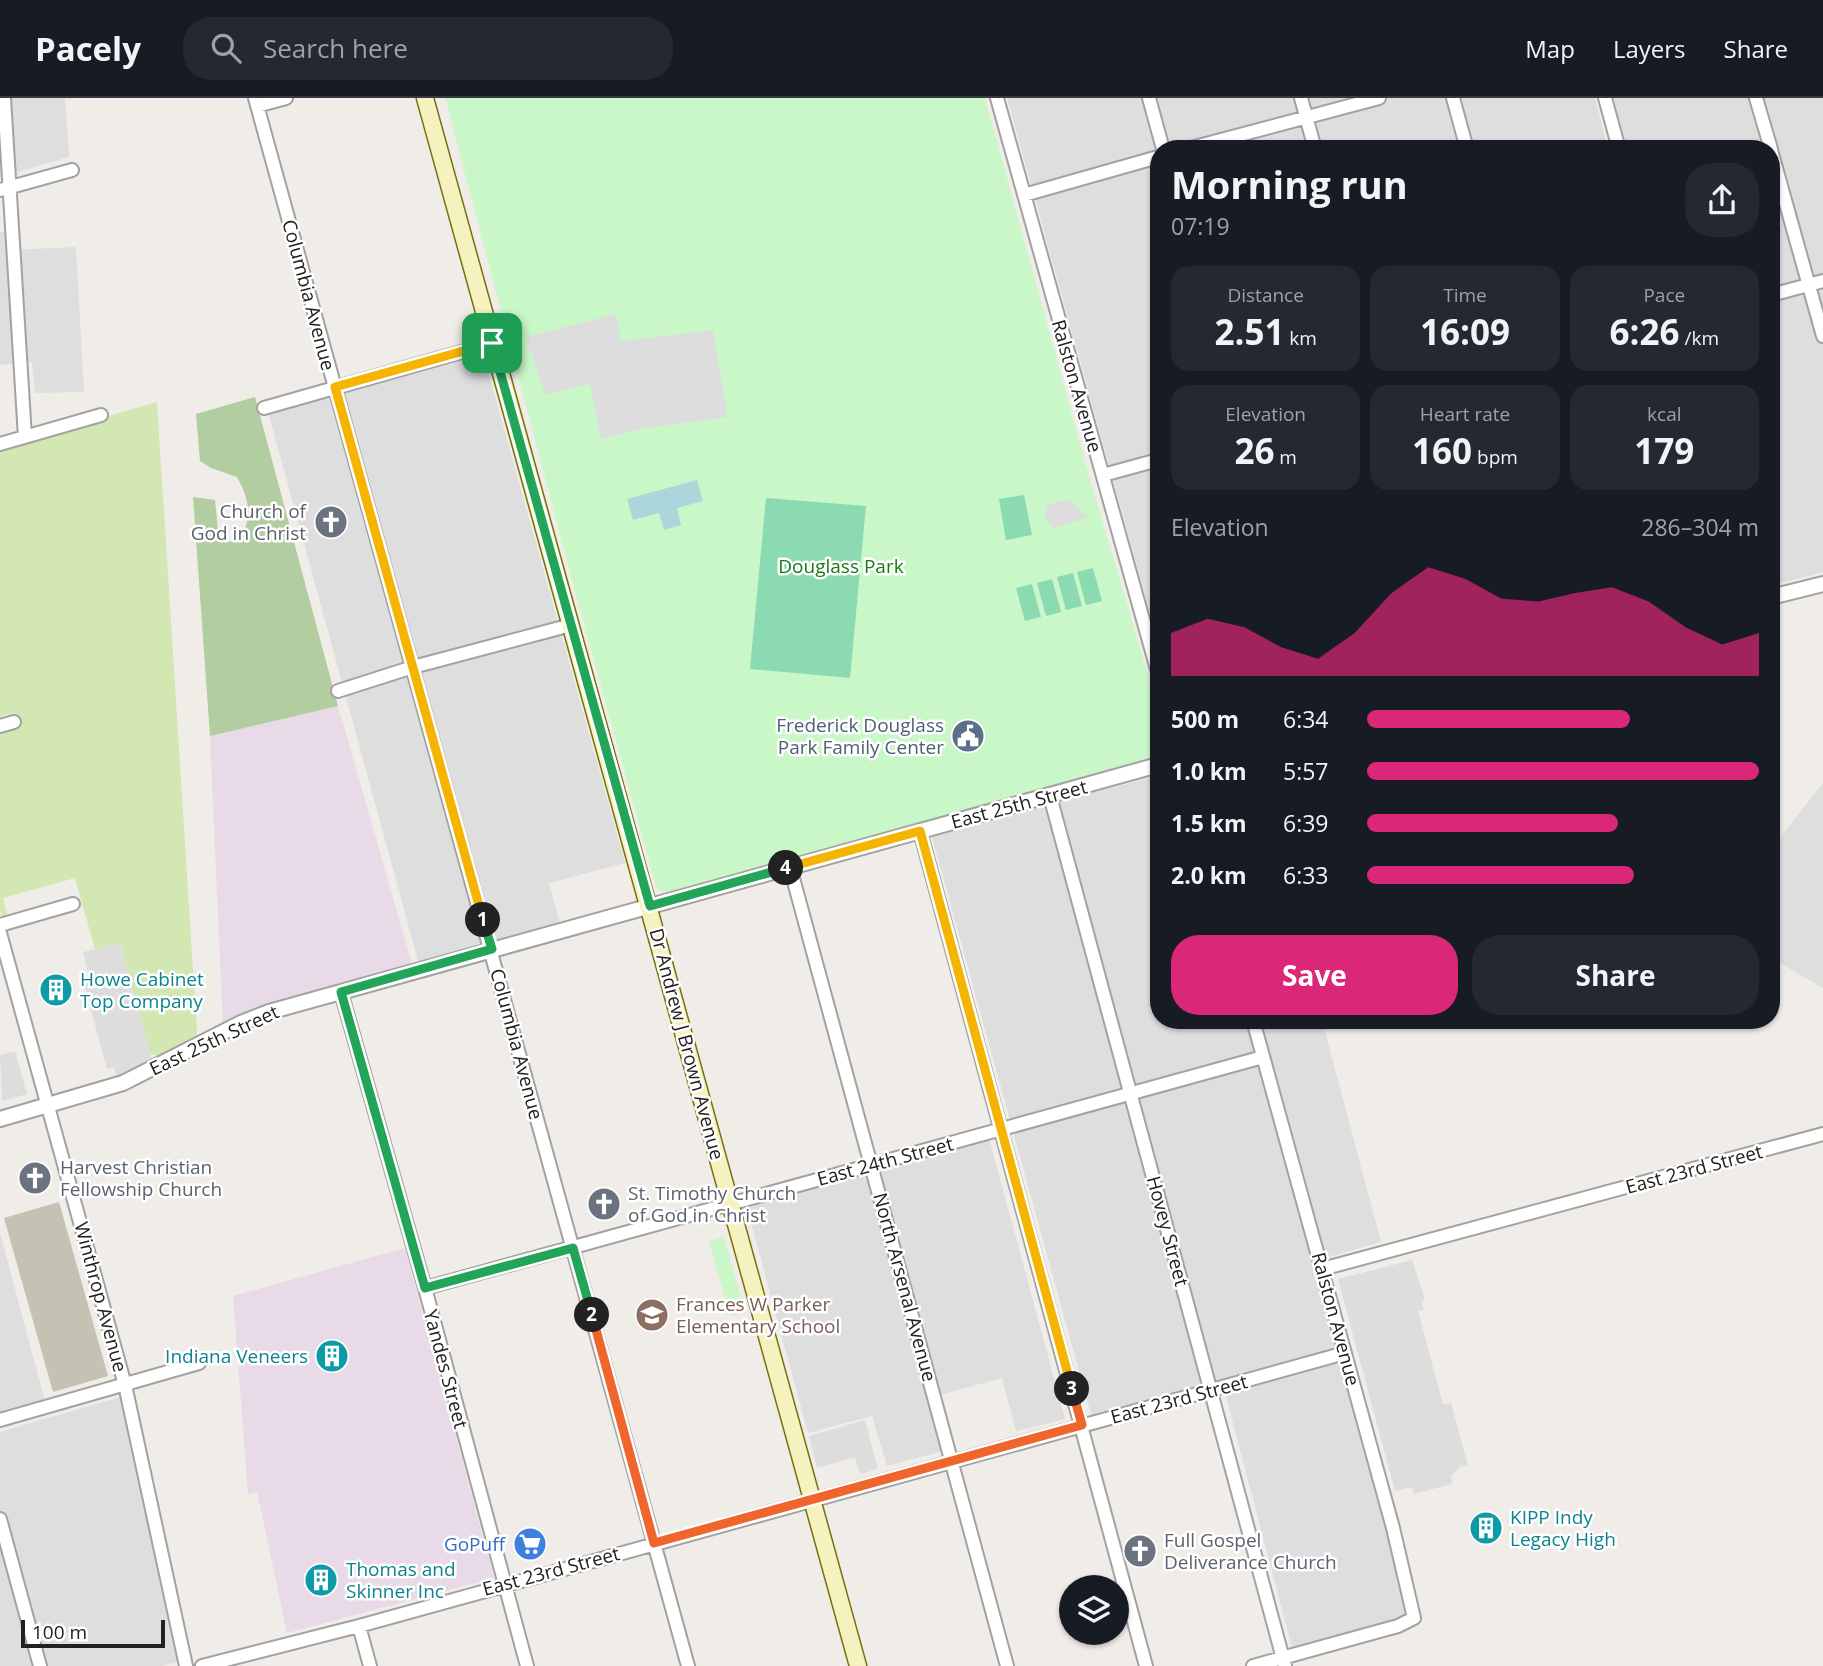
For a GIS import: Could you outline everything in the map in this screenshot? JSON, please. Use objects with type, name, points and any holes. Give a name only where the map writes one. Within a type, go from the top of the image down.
[{"type":"main road","name":"Dr Andrew J Brown Avenue","points":[[425,98],[858,1666]]},
{"type":"street","points":[[4,98],[5,189],[25,437]]},
{"type":"street","points":[[256,102],[286,98]]},
{"type":"street","name":"Ralston Avenue","points":[[997,98],[1150,644]]},
{"type":"street","points":[[1149,98],[1161,140]]},
{"type":"street","points":[[1301,98],[1312,140]]},
{"type":"street","points":[[1220,140],[1378,98]]},
{"type":"street","points":[[1453,98],[1465,140]]},
{"type":"street","points":[[1605,98],[1617,140]]},
{"type":"street","points":[[1756,98],[1768,140]]},
{"type":"street","name":"Columbia Avenue","points":[[256,102],[688,1666]]},
{"type":"street","points":[[1024,195],[1150,159]]},
{"type":"street","points":[[5,189],[72,170]]},
{"type":"street","points":[[1780,181],[1823,336]]},
{"type":"street","points":[[1780,293],[1823,281]]},
{"type":"street","points":[[264,408],[492,343]]},
{"type":"street","points":[[0,444],[101,415]]},
{"type":"street","points":[[1103,475],[1150,462]]},
{"type":"street","points":[[1780,595],[1823,584]]},
{"type":"street","points":[[338,691],[413,667],[571,625]]},
{"type":"street","points":[[0,726],[14,722]]},
{"type":"street","name":"East 25th Street","points":[[0,1119],[123,1083],[258,1016],[1150,767]]},
{"type":"street","name":"Hovey Street","points":[[1050,796],[1284,1662]]},
{"type":"street","points":[[920,831],[1146,1666]]},
{"type":"street","name":"North Arsenal Avenue","points":[[790,867],[1007,1666]]},
{"type":"street","points":[[0,925],[73,904]]},
{"type":"street","name":"Winthrop Avenue","points":[[0,933],[125,1385],[186,1666]]},
{"type":"street","name":"Yandes Street","points":[[341,992],[425,1288],[527,1666]]},
{"type":"street","name":"Ralston Avenue","points":[[1256,1029],[1393,1528],[1414,1618],[1398,1626],[1284,1662]]},
{"type":"street","name":"East 24th Street","points":[[425,1288],[1264,1057]]},
{"type":"street","name":"East 23rd Street","points":[[1322,1269],[1823,1134]]},
{"type":"street","name":"East 23rd Street","points":[[202,1666],[359,1626],[1345,1353]]},
{"type":"street","points":[[0,1420],[199,1363]]},
{"type":"street","points":[[0,1519],[40,1666]]},
{"type":"street","points":[[359,1626],[370,1666]]},
{"type":"street","points":[[1253,1666],[1284,1662]]},
{"type":"shaded area","points":[[0,98],[65,98],[69,157],[0,177]]},
{"type":"shaded area","points":[[1007,98],[1595,98],[1606,140],[1150,140],[1150,613]]},
{"type":"shaded area","points":[[1613,98],[1823,98],[1823,572],[1780,584],[1780,140],[1625,140]]},
{"type":"shaded area","points":[[0,232],[6,232],[8,250],[76,247],[84,392],[35,393],[32,362],[0,365]]},
{"type":"shaded area","points":[[616,314],[621,341],[713,330],[728,417],[645,428],[601,439],[590,384],[545,395],[526,337]]},
{"type":"shaded area","points":[[483,353],[625,863],[549,883],[560,924],[419,964],[268,412]]},
{"type":"shaded area","points":[[1068,499],[1088,518],[1053,528],[1045,518],[1047,505]]},
{"type":"shaded area","points":[[338,706],[412,964],[257,1009],[223,1026],[210,736]]},
{"type":"shaded area","points":[[1150,778],[1150,1029],[1324,1029],[1381,1242],[1311,1262],[1335,1345],[1329,1353],[1092,1418],[931,833]]},
{"type":"shaded area","points":[[1823,783],[1823,988],[1780,963],[1780,838]]},
{"type":"shaded area","points":[[120,943],[152,1060],[117,1078],[114,1067],[107,1069],[84,984],[90,982],[83,952]]},
{"type":"shaded area","points":[[15,1051],[27,1094],[2,1101],[0,1055]]},
{"type":"shaded area","points":[[989,1138],[1065,1419],[1016,1431],[1002,1378],[929,1398],[943,1451],[887,1466],[872,1416],[808,1433],[746,1204]]},
{"type":"shaded area","points":[[59,1202],[108,1376],[53,1392],[4,1218]]},
{"type":"shaded area","points":[[0,1233],[45,1401],[0,1414]]},
{"type":"shaded area","points":[[405,1248],[494,1578],[287,1633],[257,1492],[248,1494],[233,1296]]},
{"type":"shaded area","points":[[1412,1260],[1425,1299],[1422,1301],[1424,1310],[1418,1311],[1443,1404],[1451,1403],[1468,1465],[1460,1467],[1451,1476],[1452,1484],[1414,1494],[1412,1487],[1395,1491],[1338,1279]]},
{"type":"shaded area","points":[[1343,1361],[1409,1617],[1293,1651],[1225,1393]]},
{"type":"shaded area","points":[[121,1397],[177,1662],[162,1666],[0,1666],[0,1432]]},
{"type":"shaded area","points":[[865,1420],[878,1469],[860,1474],[855,1457],[817,1468],[809,1436]]},
{"type":"green space","name":"Douglass Park","points":[[445,98],[985,98],[1087,469],[1150,682],[1150,758],[1074,779],[1071,783],[666,893],[656,887]]},
{"type":"green space","points":[[255,397],[338,706],[210,736],[193,497],[215,500],[219,542],[242,541],[248,508],[237,477],[200,461],[196,414]]},
{"type":"green space","points":[[157,402],[197,1032],[196,1036],[157,1056],[150,1053],[120,943],[95,949],[75,878],[3,898],[7,915],[2,917],[0,911],[0,735],[16,727],[13,713],[0,717],[0,447]]},
{"type":"green space","points":[[1024,495],[1032,535],[1006,540],[999,499]]},
{"type":"green space","points":[[766,498],[866,506],[850,678],[750,669]]},
{"type":"green space","points":[[1093,568],[1102,601],[1086,605],[1077,572]]},
{"type":"green space","points":[[1073,573],[1082,606],[1066,610],[1057,577]]},
{"type":"green space","points":[[1052,579],[1061,612],[1046,616],[1037,583]]},
{"type":"green space","points":[[1032,584],[1041,617],[1025,621],[1016,588]]},
{"type":"green space","points":[[724,1237],[745,1312],[730,1316],[709,1241]]},
{"type":"water","points":[[697,480],[703,501],[677,508],[681,525],[664,530],[659,513],[633,520],[627,499]]},
{"type":"place","name":"Church of God in Christ","points":[[331,522]]},
{"type":"place","name":"Frederick Douglass Park Family Center","points":[[968,736]]},
{"type":"place","name":"Howe Cabinet Top Company","points":[[56,990]]},
{"type":"place","name":"Harvest Christian Fellowship Church","points":[[35,1178]]},
{"type":"place","name":"St. Timothy Church of God in Christ","points":[[604,1204]]},
{"type":"place","name":"Frances W Parker Elementary School","points":[[652,1315]]},
{"type":"place","name":"Indiana Veneers","points":[[332,1356]]},
{"type":"place","name":"KIPP Indy Legacy High","points":[[1486,1528]]},
{"type":"place","name":"GoPuff","points":[[530,1544]]},
{"type":"place","name":"Full Gospel Deliverance Church","points":[[1140,1551]]},
{"type":"place","name":"Thomas and Skinner Inc","points":[[321,1580]]},
{"type":"route","points":[[492,343],[650,906],[920,831],[1082,1425],[654,1543],[573,1248],[425,1288],[341,992],[492,949],[335,387],[492,343]]}]
